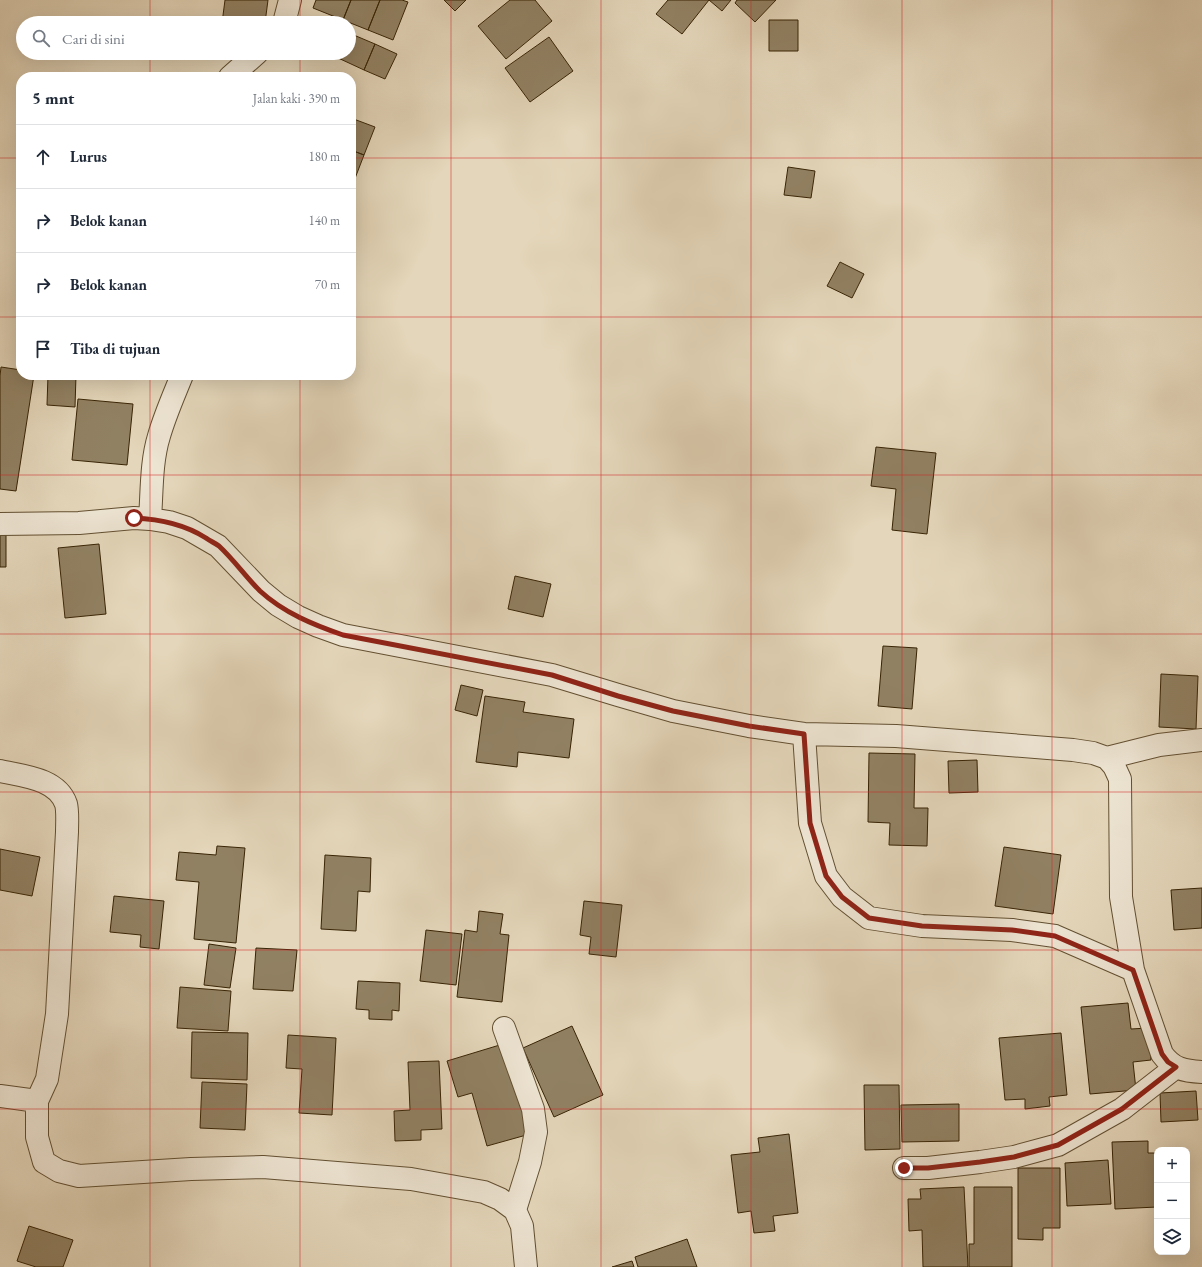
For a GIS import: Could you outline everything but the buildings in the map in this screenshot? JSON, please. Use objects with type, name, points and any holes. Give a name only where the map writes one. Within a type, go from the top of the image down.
[{"type":"street","points":[[286,16],[290,0]]},
{"type":"street","points":[[236,72],[249,60]]},
{"type":"street","points":[[150,518],[154,462],[159,437],[163,422],[180,380]]},
{"type":"street","points":[[0,524],[79,523],[134,518],[150,518],[169,522],[187,528],[218,546],[261,591],[278,605],[298,617],[318,626],[343,635],[552,675],[618,696],[673,711],[749,726],[804,734],[896,736],[990,743],[1073,750],[1093,753],[1107,758],[1114,766],[1120,779],[1121,897],[1133,970],[1162,1054],[1168,1062],[1176,1067],[1185,1070],[1202,1072]]},
{"type":"street","points":[[804,734],[810,823],[826,876],[842,897],[869,918],[922,926],[1012,930],[1055,936],[1133,970]]},
{"type":"street","points":[[1107,758],[1159,745],[1202,740]]},
{"type":"street","points":[[0,771],[37,780],[57,789],[66,804],[67,832],[58,1014],[48,1079],[36,1101],[37,1137],[44,1162],[59,1171],[79,1176],[190,1169],[263,1167],[411,1179],[484,1192],[500,1199],[515,1210],[522,1226],[526,1267]]},
{"type":"street","points":[[504,1028],[533,1109],[536,1132],[530,1162],[515,1210]]},
{"type":"street","points":[[904,1168],[928,1168],[1014,1157],[1058,1145],[1122,1109],[1176,1067]]},
{"type":"street","points":[[0,1096],[36,1101]]},
{"type":"route","points":[[134,518],[150,518],[169,522],[187,528],[204,537],[218,546],[261,591],[278,605],[298,617],[343,635],[552,675],[618,696],[673,711],[749,726],[804,734],[810,823],[826,876],[842,897],[869,918],[922,926],[1012,930],[1055,936],[1133,970],[1162,1054],[1168,1062],[1176,1067],[1122,1109],[1058,1145],[1014,1157],[928,1168],[904,1168]]}]
